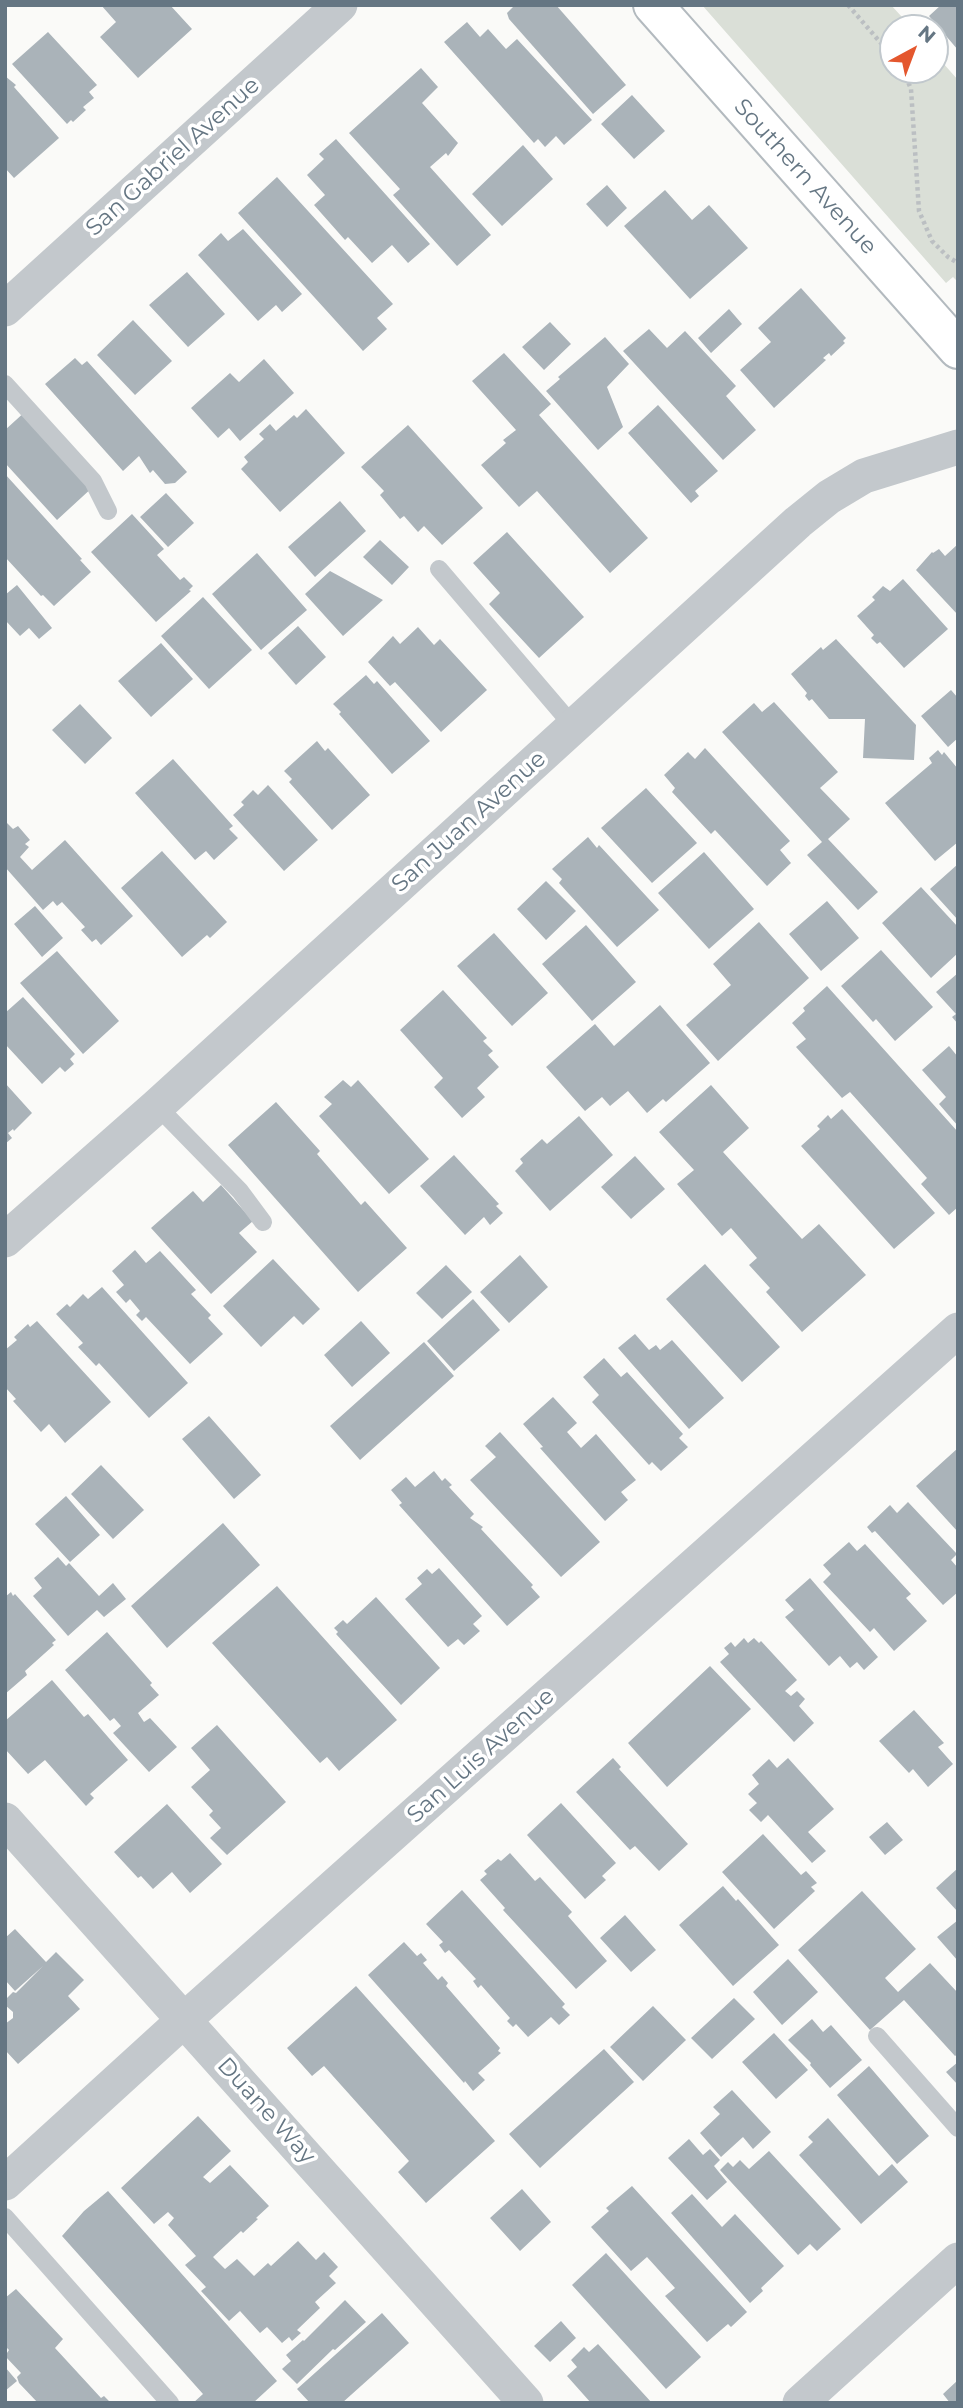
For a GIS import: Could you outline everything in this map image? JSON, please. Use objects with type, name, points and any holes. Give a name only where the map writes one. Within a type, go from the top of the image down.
[{"type":"street","name":"San Gabriel Avenue","points":[[5,309],[340,5]]},
{"type":"street","name":"Southern Avenue","points":[[653,5],[958,349]]},
{"type":"street","name":"San Juan Avenue","points":[[5,1240],[157,1106],[798,522],[829,497],[864,476],[958,447]]},
{"type":"street","name":"San Luis Avenue","points":[[5,2183],[958,1330]]},
{"type":"street","name":"Duane Way","points":[[5,1820],[526,2403]]},
{"type":"street","points":[[800,2403],[958,2260]]},
{"type":"lane","points":[[5,384],[93,481],[108,511]]},
{"type":"lane","points":[[439,569],[574,727]]},
{"type":"lane","points":[[157,1106],[240,1191],[263,1223]]},
{"type":"lane","points":[[877,2036],[958,2128]]},
{"type":"lane","points":[[5,2217],[170,2403]]},
{"type":"path","points":[[848,5],[879,41]]},
{"type":"path","points":[[909,84],[919,211],[932,241],[948,257],[958,262]]},
{"type":"shaded area","points":[[702,5],[891,5],[899,14],[879,14],[879,84],[949,84],[949,70],[958,80],[958,282],[953,277],[946,283]]},
{"type":"building","points":[[101,5],[170,5],[192,29],[138,78],[100,37],[116,22]]},
{"type":"building","points":[[515,5],[556,5],[626,85],[593,114],[509,19],[507,13]]},
{"type":"building","points":[[941,5],[958,5],[958,50],[949,39],[949,14],[931,14]]},
{"type":"building","points":[[467,22],[480,37],[488,29],[506,49],[517,39],[592,120],[564,145],[556,136],[545,147],[538,139],[534,143],[444,42]]},
{"type":"building","points":[[48,32],[97,85],[89,92],[94,98],[83,107],[86,110],[67,124],[12,64]]},
{"type":"building","points":[[421,68],[438,87],[422,103],[458,143],[448,156],[446,153],[430,167],[491,235],[457,266],[393,195],[400,189],[349,133]]},
{"type":"building","points":[[5,76],[16,85],[14,87],[59,138],[14,178],[5,168]]},
{"type":"building","points":[[632,95],[665,131],[634,159],[601,124]]},
{"type":"building","points":[[336,139],[430,244],[408,263],[392,245],[372,263],[348,237],[345,240],[314,205],[325,195],[307,175],[324,159],[319,154]]},
{"type":"building","points":[[523,145],[553,179],[502,226],[472,194]]},
{"type":"building","points":[[277,177],[393,304],[377,318],[387,329],[363,351],[238,213]]},
{"type":"building","points":[[607,185],[627,208],[607,227],[586,204]]},
{"type":"building","points":[[665,190],[692,220],[709,205],[748,248],[690,299],[624,226]]},
{"type":"building","points":[[243,229],[302,294],[282,312],[276,305],[258,321],[198,255],[221,233],[228,241]]},
{"type":"building","points":[[187,272],[225,314],[188,347],[149,305]]},
{"type":"building","points":[[801,288],[846,338],[843,341],[845,343],[831,356],[829,353],[823,358],[826,360],[774,408],[740,370],[771,342],[758,328]]},
{"type":"building","points":[[729,309],[742,324],[711,353],[698,338]]},
{"type":"building","points":[[133,320],[172,361],[135,395],[97,355]]},
{"type":"building","points":[[550,322],[571,344],[544,370],[522,347]]},
{"type":"building","points":[[649,329],[667,348],[685,331],[736,386],[726,396],[756,430],[723,460],[623,351]]},
{"type":"building","points":[[605,337],[629,364],[607,387],[623,427],[598,450],[546,391],[560,379],[558,377]]},
{"type":"building","points":[[504,353],[551,404],[539,415],[648,538],[610,573],[537,491],[519,507],[481,465],[506,443],[503,440],[516,430],[472,381]]},
{"type":"building","points":[[75,358],[82,365],[87,361],[187,472],[175,483],[165,484],[153,470],[150,473],[139,456],[123,471],[45,384]]},
{"type":"building","points":[[264,359],[294,393],[240,441],[229,428],[218,438],[191,408],[230,373],[239,382]]},
{"type":"building","points":[[658,405],[718,471],[695,491],[699,496],[691,503],[628,433]]},
{"type":"building","points":[[306,409],[345,453],[280,512],[241,469],[248,462],[244,457],[264,439],[259,434],[270,424],[276,431],[294,415],[297,418]]},
{"type":"building","points":[[27,410],[94,486],[57,520],[5,463],[5,430]]},
{"type":"building","points":[[408,425],[483,508],[442,545],[424,526],[418,532],[404,516],[400,519],[380,495],[384,491],[361,467]]},
{"type":"building","points":[[5,474],[91,572],[54,606],[41,596],[5,557]]},
{"type":"building","points":[[166,493],[194,523],[168,547],[140,517]]},
{"type":"building","points":[[340,501],[366,531],[315,577],[288,547]]},
{"type":"building","points":[[132,514],[164,549],[157,555],[180,580],[184,577],[193,586],[189,590],[191,591],[156,622],[91,552]]},
{"type":"building","points":[[507,532],[584,617],[539,658],[489,604],[500,593],[473,563]]},
{"type":"building","points":[[380,540],[409,567],[392,585],[363,557]]},
{"type":"building","points":[[958,544],[958,615],[916,570],[932,552],[939,549],[945,556]]},
{"type":"building","points":[[257,553],[307,610],[261,650],[212,594]]},
{"type":"building","points":[[330,571],[383,600],[343,636],[305,594]]},
{"type":"building","points":[[903,579],[948,629],[904,668],[880,642],[877,644],[871,638],[874,635],[857,616],[875,600],[872,597],[883,586],[890,591]]},
{"type":"building","points":[[17,585],[52,628],[39,639],[29,628],[20,636],[5,620],[5,595]]},
{"type":"building","points":[[203,597],[252,650],[209,689],[161,636]]},
{"type":"building","points":[[298,626],[326,657],[296,685],[268,653]]},
{"type":"building","points":[[418,627],[434,645],[440,639],[487,690],[441,732],[395,682],[390,686],[368,662],[393,636],[400,644]]},
{"type":"building","points":[[836,639],[916,725],[914,760],[863,758],[865,719],[829,719],[812,699],[809,701],[805,696],[807,693],[791,674],[821,647],[823,650]]},
{"type":"building","points":[[161,643],[193,679],[151,717],[118,681]]},
{"type":"building","points":[[366,675],[374,684],[377,681],[430,741],[392,774],[333,704]]},
{"type":"building","points":[[951,690],[958,698],[958,738],[948,747],[921,716]]},
{"type":"building","points":[[774,702],[838,772],[820,788],[850,819],[828,839],[878,892],[858,910],[807,855],[822,842],[722,732],[754,703],[762,712]]},
{"type":"building","points":[[80,704],[112,738],[85,764],[52,730]]},
{"type":"building","points":[[317,741],[325,751],[328,748],[370,795],[332,830],[289,782],[292,779],[284,771]]},
{"type":"building","points":[[705,748],[790,841],[780,850],[791,863],[767,886],[715,830],[711,834],[672,792],[675,788],[664,775],[688,752],[695,759]]},
{"type":"building","points":[[938,750],[942,755],[944,752],[958,769],[958,842],[935,861],[885,803],[932,763],[929,758]]},
{"type":"building","points":[[173,759],[233,826],[229,829],[238,838],[214,860],[206,851],[195,860],[135,793]]},
{"type":"building","points":[[268,785],[318,840],[284,871],[233,815],[244,805],[241,802],[253,790],[258,795]]},
{"type":"building","points":[[646,788],[697,843],[652,883],[601,828]]},
{"type":"building","points":[[5,821],[13,829],[18,826],[30,840],[25,844],[29,847],[20,857],[32,870],[65,840],[133,916],[101,945],[96,939],[92,942],[81,930],[85,927],[62,902],[57,906],[53,901],[43,910],[5,867]]},
{"type":"building","points":[[588,837],[597,848],[599,845],[659,910],[617,947],[559,883],[562,879],[552,869]]},
{"type":"building","points":[[162,851],[227,922],[210,938],[207,935],[182,957],[121,888]]},
{"type":"building","points":[[704,852],[754,909],[709,949],[658,893]]},
{"type":"building","points":[[958,864],[958,920],[930,889]]},
{"type":"building","points":[[546,881],[576,911],[546,940],[517,909]]},
{"type":"building","points":[[921,887],[958,927],[958,953],[931,978],[882,923]]},
{"type":"building","points":[[827,901],[859,938],[821,971],[789,934]]},
{"type":"building","points":[[35,906],[63,938],[42,957],[14,924]]},
{"type":"building","points":[[759,922],[809,978],[718,1061],[686,1025],[731,985],[713,964]]},
{"type":"building","points":[[586,925],[636,982],[592,1021],[542,964]]},
{"type":"building","points":[[494,933],[548,993],[512,1026],[457,966]]},
{"type":"building","points":[[881,950],[933,1007],[895,1041],[876,1019],[873,1022],[841,986]]},
{"type":"building","points":[[57,951],[119,1021],[83,1054],[20,983]]},
{"type":"building","points":[[958,973],[958,1024],[952,1017],[956,1014],[936,992]]},
{"type":"building","points":[[827,986],[958,1132],[958,1207],[949,1215],[921,1184],[927,1178],[850,1092],[842,1098],[796,1047],[806,1039],[792,1023],[805,1011],[803,1008]]},
{"type":"building","points":[[443,990],[487,1038],[483,1041],[493,1051],[488,1055],[499,1067],[477,1088],[485,1097],[462,1118],[434,1087],[443,1078],[400,1030]]},
{"type":"building","points":[[23,997],[75,1054],[70,1059],[74,1064],[65,1072],[60,1067],[42,1084],[5,1044],[5,1013]]},
{"type":"building","points":[[660,1005],[710,1063],[666,1102],[663,1099],[647,1113],[628,1091],[610,1106],[602,1097],[585,1111],[546,1067],[595,1024],[614,1046]]},
{"type":"building","points":[[949,1046],[958,1057],[958,1126],[939,1104],[946,1097],[922,1070]]},
{"type":"building","points":[[343,1080],[351,1087],[358,1080],[429,1159],[389,1194],[319,1116],[332,1104],[324,1097]]},
{"type":"building","points":[[5,1083],[32,1113],[14,1131],[13,1129],[8,1133],[12,1138],[5,1144]]},
{"type":"building","points":[[711,1085],[749,1128],[723,1152],[802,1239],[819,1224],[866,1275],[802,1332],[766,1292],[770,1288],[749,1265],[757,1258],[731,1228],[722,1236],[677,1184],[694,1170],[659,1132]]},
{"type":"building","points":[[276,1102],[320,1151],[317,1154],[361,1205],[365,1201],[407,1248],[358,1292],[228,1145]]},
{"type":"building","points":[[842,1109],[935,1213],[894,1249],[801,1146],[820,1129],[817,1126],[828,1115],[831,1119]]},
{"type":"building","points":[[579,1116],[613,1155],[550,1211],[515,1171],[523,1163],[520,1159],[542,1139],[547,1144]]},
{"type":"building","points":[[454,1155],[499,1204],[496,1206],[503,1213],[490,1225],[484,1217],[465,1235],[420,1186]]},
{"type":"building","points":[[635,1156],[665,1189],[631,1219],[601,1187]]},
{"type":"building","points":[[221,1185],[253,1221],[239,1233],[257,1252],[211,1294],[151,1228],[193,1191],[203,1202]]},
{"type":"building","points":[[135,1250],[146,1263],[160,1251],[196,1290],[191,1294],[211,1315],[208,1318],[223,1334],[190,1364],[146,1317],[142,1321],[136,1315],[140,1311],[130,1299],[126,1303],[116,1292],[124,1285],[112,1271]]},
{"type":"building","points":[[520,1255],[548,1287],[509,1323],[480,1292]]},
{"type":"building","points":[[273,1259],[320,1309],[303,1325],[294,1316],[261,1347],[223,1306]]},
{"type":"building","points":[[705,1264],[780,1347],[742,1382],[666,1299]]},
{"type":"building","points":[[446,1265],[472,1292],[442,1319],[416,1293]]},
{"type":"building","points":[[102,1287],[188,1383],[149,1418],[99,1363],[96,1366],[78,1347],[83,1343],[56,1314],[67,1304],[70,1307],[83,1294],[88,1299]]},
{"type":"building","points":[[473,1299],[500,1330],[454,1371],[427,1341]]},
{"type":"building","points":[[37,1321],[111,1402],[65,1443],[49,1424],[41,1432],[13,1401],[16,1399],[5,1387],[5,1350],[17,1340],[14,1337],[28,1324],[30,1327]]},
{"type":"building","points":[[361,1321],[390,1353],[352,1387],[324,1355]]},
{"type":"building","points":[[635,1334],[649,1350],[656,1345],[660,1350],[672,1340],[724,1398],[689,1429],[618,1348]]},
{"type":"building","points":[[424,1342],[454,1376],[360,1460],[330,1426]]},
{"type":"building","points":[[604,1358],[621,1377],[627,1372],[683,1434],[679,1438],[688,1447],[661,1471],[652,1462],[649,1465],[592,1402],[599,1395],[583,1377]]},
{"type":"building","points":[[553,1397],[577,1423],[567,1432],[581,1448],[596,1434],[636,1480],[621,1492],[628,1500],[605,1521],[540,1448],[543,1447],[523,1424]]},
{"type":"building","points":[[209,1416],[261,1475],[234,1499],[182,1439]]},
{"type":"building","points":[[500,1432],[600,1542],[561,1577],[470,1480],[496,1457],[485,1446]]},
{"type":"building","points":[[958,1448],[958,1532],[916,1486]]},
{"type":"building","points":[[101,1465],[144,1510],[113,1539],[71,1494]]},
{"type":"building","points":[[434,1471],[442,1481],[445,1478],[452,1485],[449,1487],[474,1514],[470,1518],[483,1527],[481,1529],[533,1585],[531,1587],[540,1597],[507,1626],[399,1505],[402,1503],[391,1490],[406,1477],[415,1487]]},
{"type":"building","points":[[66,1496],[100,1535],[70,1562],[35,1524]]},
{"type":"building","points":[[908,1502],[957,1554],[951,1560],[958,1568],[958,1592],[943,1605],[875,1531],[872,1533],[867,1527],[890,1505],[897,1513]]},
{"type":"building","points":[[223,1523],[260,1565],[167,1648],[131,1606]]},
{"type":"building","points":[[849,1542],[857,1551],[865,1544],[911,1594],[906,1598],[927,1621],[894,1651],[874,1628],[870,1632],[823,1582],[831,1574],[823,1565]]},
{"type":"building","points":[[58,1557],[66,1566],[69,1563],[99,1596],[113,1583],[126,1599],[104,1617],[97,1610],[68,1636],[33,1596],[42,1588],[34,1578]]},
{"type":"building","points":[[439,1568],[482,1616],[473,1624],[480,1631],[464,1645],[458,1639],[448,1647],[405,1599],[422,1584],[417,1578],[427,1569],[432,1574]]},
{"type":"building","points":[[810,1578],[878,1657],[864,1670],[857,1662],[850,1668],[840,1656],[829,1666],[785,1617],[794,1610],[785,1600]]},
{"type":"building","points":[[277,1586],[397,1720],[339,1771],[327,1757],[320,1763],[212,1643]]},
{"type":"building","points":[[11,1592],[56,1640],[52,1643],[54,1645],[25,1671],[27,1675],[5,1694],[5,1597]]},
{"type":"building","points":[[376,1597],[440,1668],[401,1705],[336,1634],[338,1632],[334,1628],[343,1620],[347,1624]]},
{"type":"building","points":[[107,1632],[152,1683],[150,1685],[159,1695],[138,1713],[144,1722],[150,1718],[177,1747],[149,1772],[113,1733],[121,1726],[114,1718],[110,1721],[65,1670]]},
{"type":"building","points":[[744,1638],[748,1643],[754,1638],[759,1643],[761,1641],[797,1680],[785,1691],[791,1696],[797,1691],[805,1699],[799,1706],[814,1723],[794,1742],[720,1662],[729,1654],[724,1648],[731,1642],[735,1647]]},
{"type":"building","points":[[710,1666],[751,1709],[667,1787],[628,1743]]},
{"type":"building","points":[[52,1680],[84,1717],[88,1714],[128,1760],[90,1794],[94,1798],[86,1806],[45,1760],[28,1774],[5,1749],[5,1721]]},
{"type":"building","points":[[914,1710],[944,1743],[938,1747],[953,1764],[928,1787],[913,1769],[909,1773],[879,1741]]},
{"type":"building","points":[[217,1725],[286,1802],[227,1855],[210,1838],[221,1828],[209,1815],[213,1811],[191,1787],[210,1770],[191,1748]]},
{"type":"building","points":[[613,1758],[621,1767],[619,1769],[688,1844],[659,1871],[635,1846],[630,1850],[576,1792]]},
{"type":"building","points":[[788,1758],[834,1809],[808,1832],[826,1851],[812,1863],[768,1815],[761,1822],[749,1810],[757,1803],[748,1794],[759,1784],[752,1775],[769,1759],[777,1768]]},
{"type":"building","points":[[561,1803],[616,1863],[602,1876],[606,1880],[585,1899],[527,1835]]},
{"type":"building","points":[[167,1804],[222,1864],[190,1893],[172,1872],[153,1889],[141,1876],[138,1878],[114,1852]]},
{"type":"building","points":[[887,1822],[903,1840],[885,1855],[869,1837]]},
{"type":"building","points":[[763,1834],[801,1875],[806,1871],[817,1883],[811,1887],[815,1891],[774,1929],[722,1872]]},
{"type":"building","points":[[510,1853],[535,1881],[540,1877],[572,1912],[568,1916],[607,1961],[576,1989],[503,1910],[505,1908],[480,1880],[487,1874],[484,1871]]},
{"type":"building","points":[[958,1868],[958,1912],[936,1888]]},
{"type":"building","points":[[723,1886],[779,1945],[733,1986],[679,1925]]},
{"type":"building","points":[[462,1890],[565,2004],[562,2007],[570,2015],[559,2025],[551,2017],[528,2037],[516,2024],[513,2027],[507,2021],[510,2018],[481,1985],[478,1988],[473,1981],[476,1979],[449,1950],[445,1953],[439,1945],[443,1942],[426,1924]]},
{"type":"building","points":[[862,1891],[916,1949],[885,1978],[898,1992],[930,1963],[958,1993],[958,2054],[955,2056],[904,2000],[870,2030],[798,1950]]},
{"type":"building","points":[[625,1915],[656,1950],[631,1972],[600,1938]]},
{"type":"building","points":[[958,1920],[958,1961],[937,1937]]},
{"type":"building","points":[[15,1929],[46,1962],[56,1952],[84,1980],[68,1996],[80,2009],[18,2064],[5,2050],[5,2024],[13,2018],[13,2012],[5,2005],[5,2000],[13,1992],[16,1993],[43,1966],[15,1991],[5,1980],[5,1938]]},
{"type":"building","points":[[404,1942],[417,1956],[421,1953],[427,1960],[423,1963],[438,1980],[442,1976],[448,1983],[446,1986],[500,2048],[498,2051],[501,2053],[478,2073],[485,2080],[473,2091],[368,1975]]},
{"type":"building","points":[[788,1959],[818,1992],[782,2025],[753,1992]]},
{"type":"building","points":[[356,1986],[495,2141],[426,2203],[398,2172],[409,2161],[324,2066],[312,2076],[287,2048]]},
{"type":"building","points":[[734,1998],[755,2019],[712,2059],[691,2038]]},
{"type":"building","points":[[653,2006],[686,2040],[643,2081],[610,2047]]},
{"type":"building","points":[[812,2019],[823,2032],[831,2025],[862,2060],[830,2088],[811,2063],[788,2040]]},
{"type":"building","points":[[774,2033],[808,2070],[776,2099],[742,2062]]},
{"type":"building","points":[[604,2049],[634,2082],[540,2168],[509,2134]]},
{"type":"building","points":[[958,2062],[958,2085],[946,2072]]},
{"type":"building","points":[[869,2066],[929,2136],[897,2164],[837,2095]]},
{"type":"building","points":[[732,2090],[771,2132],[753,2149],[743,2137],[721,2157],[700,2133],[720,2114],[713,2107]]},
{"type":"building","points":[[198,2116],[231,2151],[203,2177],[210,2183],[230,2165],[269,2206],[243,2233],[241,2231],[213,2257],[225,2269],[237,2259],[254,2276],[268,2263],[271,2266],[298,2241],[316,2260],[324,2252],[338,2267],[329,2276],[336,2283],[315,2302],[320,2308],[297,2330],[301,2333],[292,2341],[289,2337],[282,2343],[267,2327],[260,2333],[240,2311],[229,2321],[201,2291],[206,2287],[185,2265],[196,2256],[168,2225],[174,2218],[168,2212],[154,2224],[121,2188]]},
{"type":"building","points":[[828,2118],[879,2176],[892,2164],[908,2182],[861,2224],[799,2155],[813,2142],[808,2137]]},
{"type":"building","points":[[689,2139],[703,2155],[710,2149],[720,2160],[714,2166],[727,2182],[707,2200],[668,2158]]},
{"type":"building","points":[[769,2151],[841,2229],[817,2251],[810,2244],[798,2255],[720,2170],[728,2162],[733,2167],[740,2160],[749,2169]]},
{"type":"building","points":[[632,2186],[747,2312],[731,2327],[728,2324],[707,2342],[665,2296],[675,2288],[647,2257],[631,2271],[591,2227],[609,2211],[606,2208]]},
{"type":"building","points":[[522,2189],[551,2222],[520,2251],[490,2218]]},
{"type":"building","points":[[108,2191],[277,2381],[253,2403],[193,2403],[203,2394],[62,2236],[84,2211]]},
{"type":"building","points":[[692,2194],[722,2227],[735,2214],[784,2266],[750,2303],[671,2213]]},
{"type":"building","points":[[606,2253],[701,2357],[666,2389],[572,2285]]},
{"type":"building","points":[[16,2289],[63,2339],[55,2348],[101,2398],[104,2396],[111,2403],[38,2403],[19,2383],[17,2377],[21,2373],[5,2356],[9,2350],[5,2346],[5,2298]]},
{"type":"building","points":[[345,2300],[366,2322],[297,2384],[282,2369],[291,2361],[286,2355]]},
{"type":"building","points":[[382,2313],[409,2343],[342,2403],[310,2403],[297,2389]]},
{"type":"building","points":[[561,2321],[576,2338],[550,2362],[534,2346]]},
{"type":"building","points":[[598,2344],[652,2403],[591,2403],[567,2376],[577,2367],[571,2360],[584,2347],[589,2352]]},
{"type":"building","points":[[5,2367],[17,2381],[5,2391]]},
{"type":"building","points":[[958,2380],[958,2403],[950,2403],[943,2394]]}]
